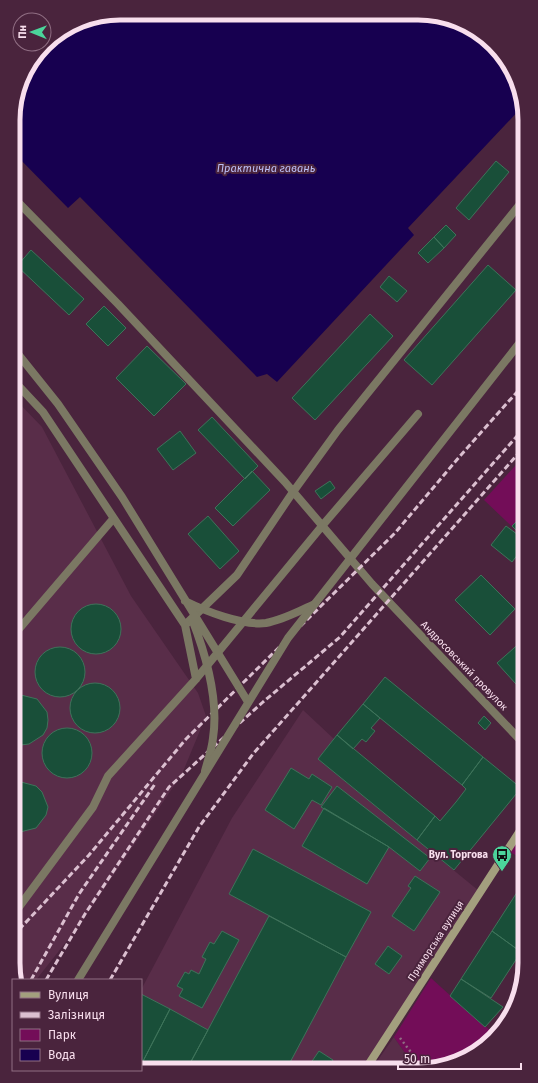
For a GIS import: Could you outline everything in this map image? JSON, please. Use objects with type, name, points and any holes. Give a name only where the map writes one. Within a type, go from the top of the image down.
[{"type":"main road","name":"Приморська вулиця","points":[[370,1063],[518,833]]},
{"type":"street","name":"Андросовський провулок","points":[[20,204],[118,304],[293,492],[372,584],[518,738]]},
{"type":"street","points":[[185,625],[237,575],[293,492],[338,430],[518,207]]},
{"type":"street","points":[[79,979],[288,638],[518,345]]},
{"type":"street","points":[[20,356],[58,404],[122,497],[248,702]]},
{"type":"street","points":[[20,387],[43,412],[185,625],[196,678]]},
{"type":"street","points":[[20,906],[93,807],[108,776],[196,678],[322,526],[418,414]]},
{"type":"street","points":[[20,628],[113,519]]},
{"type":"street","points":[[185,600],[202,609],[232,619],[264,623],[286,618],[315,604]]},
{"type":"street","points":[[185,600],[207,668],[213,705],[213,738],[205,774]]},
{"type":"path","points":[[392,1028],[419,1063]]},
{"type":"shaded area","points":[[20,404],[42,427],[131,596],[198,693],[206,716],[182,774],[81,923],[37,979],[21,979],[20,970]]},
{"type":"shaded area","points":[[303,710],[334,739],[318,759],[479,891],[368,1063],[142,1063],[142,988],[232,818]]},
{"type":"shaded area","points":[[394,1037],[412,1063],[376,1063]]},
{"type":"green space","points":[[518,463],[518,532],[484,500]]},
{"type":"green space","points":[[518,836],[518,856],[508,851]]},
{"type":"green space","points":[[431,978],[491,1031],[474,1046],[462,1053],[450,1058],[425,1063],[412,1063],[394,1037]]},
{"type":"water","name":"Практична гавань","points":[[113,20],[425,20],[438,22],[462,30],[474,37],[493,54],[508,76],[516,100],[518,112],[408,228],[414,235],[277,382],[267,374],[257,377],[80,197],[68,208],[20,159],[20,113],[23,94],[30,76],[45,54],[47,52],[52,52],[52,47],[70,33],[88,25],[100,22]]},
{"type":"building","points":[[496,161],[509,172],[469,220],[456,208]]},
{"type":"building","points":[[446,225],[456,235],[444,248],[434,237]]},
{"type":"building","points":[[434,237],[444,248],[428,263],[418,253]]},
{"type":"building","points":[[31,250],[84,299],[69,315],[20,269],[20,263]]},
{"type":"building","points":[[488,265],[516,290],[432,385],[404,360]]},
{"type":"building","points":[[389,276],[407,291],[397,302],[380,287]]},
{"type":"building","points":[[104,306],[126,328],[108,346],[86,324]]},
{"type":"building","points":[[370,314],[393,336],[315,420],[292,398]]},
{"type":"building","points":[[147,346],[186,384],[154,416],[116,378]]},
{"type":"building","points":[[212,417],[258,466],[245,479],[198,430]]},
{"type":"building","points":[[180,431],[196,453],[173,470],[157,449]]},
{"type":"building","points":[[252,471],[270,490],[233,526],[215,508]]},
{"type":"building","points":[[330,481],[335,488],[321,499],[315,491]]},
{"type":"building","points":[[208,516],[239,551],[220,569],[188,534]]},
{"type":"building","points":[[518,520],[518,532],[512,526]]},
{"type":"building","points":[[506,526],[518,535],[518,554],[512,562],[491,545]]},
{"type":"building","points":[[481,575],[515,609],[490,635],[455,600]]},
{"type":"building","points":[[96,604],[105,606],[116,615],[121,629],[119,638],[110,649],[96,654],[87,652],[76,643],[71,629],[73,620],[82,609]]},
{"type":"building","points":[[518,645],[518,686],[497,663]]},
{"type":"building","points":[[60,647],[69,649],[80,658],[85,672],[83,681],[74,692],[60,697],[51,695],[40,686],[35,672],[37,663],[46,652]]},
{"type":"building","points":[[385,677],[483,757],[462,785],[363,704]]},
{"type":"building","points":[[95,683],[104,685],[115,694],[120,708],[118,717],[109,728],[95,733],[86,731],[75,722],[70,708],[72,699],[81,688]]},
{"type":"building","points":[[20,695],[37,699],[47,712],[48,720],[47,728],[43,735],[29,744],[21,745],[20,745]]},
{"type":"building","points":[[363,704],[380,718],[371,728],[375,731],[366,742],[362,739],[353,749],[337,735]]},
{"type":"building","points":[[484,716],[491,723],[485,730],[478,723]]},
{"type":"building","points":[[67,728],[76,730],[87,739],[92,753],[90,762],[81,773],[67,778],[58,776],[47,767],[42,753],[44,744],[53,733]]},
{"type":"building","points":[[337,735],[435,816],[417,840],[318,759]]},
{"type":"building","points":[[483,757],[518,786],[518,792],[454,870],[417,840],[435,816],[440,821],[456,802],[466,789],[462,785]]},
{"type":"building","points":[[291,768],[309,779],[312,774],[332,787],[321,805],[312,800],[294,829],[265,810]]},
{"type":"building","points":[[20,782],[36,786],[42,792],[48,807],[46,815],[36,828],[20,832]]},
{"type":"building","points":[[337,786],[430,858],[420,871],[389,847],[321,807]]},
{"type":"building","points":[[324,808],[389,847],[367,884],[302,846]]},
{"type":"building","points":[[253,849],[371,912],[346,957],[229,894]]},
{"type":"building","points":[[415,876],[440,892],[414,931],[392,916],[411,888],[408,886]]},
{"type":"building","points":[[518,891],[518,950],[492,931]]},
{"type":"building","points":[[269,916],[346,957],[290,1063],[190,1063]]},
{"type":"building","points":[[222,931],[239,940],[202,1008],[179,996],[183,989],[177,986],[185,972],[189,974],[191,970],[199,974],[206,959],[202,957],[210,942],[214,944]]},
{"type":"building","points":[[492,931],[518,950],[518,957],[491,998],[461,979]]},
{"type":"building","points":[[388,946],[402,956],[389,974],[375,964]]},
{"type":"building","points":[[461,979],[503,1007],[485,1027],[450,996]]},
{"type":"building","points":[[142,995],[170,1009],[142,1063],[142,1063]]},
{"type":"building","points":[[170,1009],[208,1030],[190,1063],[142,1063]]},
{"type":"building","points":[[319,1051],[333,1060],[331,1063],[311,1063]]},
{"type":"railway","points":[[20,929],[89,855],[186,739],[395,533],[460,456],[518,391]]},
{"type":"railway","points":[[47,979],[85,914],[169,787],[263,702],[340,637],[518,435]]},
{"type":"railway","points":[[111,979],[199,827],[253,754],[518,454]]},
{"type":"railway","points":[[32,979],[79,894],[155,784]]},
{"type":"place","name":"Вул. Торгова","points":[[502,872]]}]
